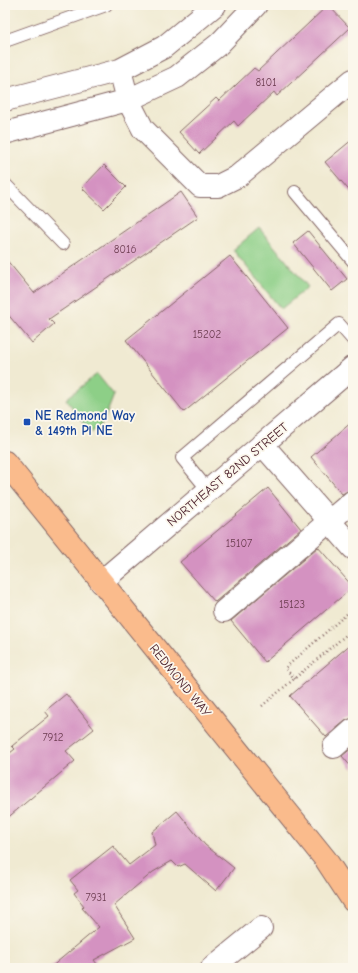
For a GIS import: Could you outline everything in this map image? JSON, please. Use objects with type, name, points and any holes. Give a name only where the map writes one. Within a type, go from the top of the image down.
[{"type":"main road","name":"REDMOND WAY","points":[[5,462],[326,860],[353,901]]},
{"type":"street","points":[[5,100],[120,70],[164,47],[215,5]]},
{"type":"street","points":[[5,133],[100,106],[128,100],[177,77],[219,44],[256,5]]},
{"type":"street","points":[[120,70],[128,100],[143,128],[200,186],[218,186],[238,176],[353,80]]},
{"type":"street","name":"NORTHEAST 82ND STREET","points":[[101,582],[353,367]]},
{"type":"street","points":[[262,444],[353,548]]},
{"type":"street","points":[[224,611],[353,501]]},
{"type":"street","points":[[334,747],[353,730]]},
{"type":"street","points":[[212,968],[260,928]]},
{"type":"lane","points":[[5,41],[106,5]]},
{"type":"lane","points":[[5,184],[63,244]]},
{"type":"lane","points":[[295,192],[353,261]]},
{"type":"lane","points":[[208,490],[182,458],[339,324],[353,340]]},
{"type":"path","points":[[295,679],[285,668],[348,613],[351,616],[353,615]]},
{"type":"path","points":[[262,706],[353,630]]},
{"type":"green space","points":[[259,228],[308,287],[281,309],[233,250]]},
{"type":"green space","points":[[97,374],[114,395],[103,423],[91,433],[66,399]]},
{"type":"building","points":[[328,5],[350,28],[277,96],[274,92],[238,126],[234,121],[199,154],[179,132],[216,98],[219,101],[254,68],[258,71]]},
{"type":"building","points":[[353,139],[353,195],[325,162]]},
{"type":"building","points":[[104,165],[126,187],[104,209],[82,188]]},
{"type":"building","points":[[181,192],[198,217],[49,319],[54,324],[32,343],[5,311],[5,258],[34,293]]},
{"type":"building","points":[[308,231],[347,279],[332,291],[293,243]]},
{"type":"building","points":[[230,256],[288,328],[184,412],[126,340]]},
{"type":"building","points":[[353,421],[353,489],[342,494],[311,457]]},
{"type":"building","points":[[268,488],[301,529],[215,602],[180,562]]},
{"type":"building","points":[[318,547],[353,587],[265,662],[231,621]]},
{"type":"building","points":[[353,642],[353,718],[345,721],[326,737],[290,696]]},
{"type":"building","points":[[66,694],[94,729],[66,751],[75,761],[5,820],[5,757],[15,749],[12,746],[49,716],[45,711]]},
{"type":"building","points":[[353,747],[353,769],[342,756]]},
{"type":"building","points":[[177,811],[205,845],[234,868],[216,891],[185,864],[178,867],[172,861],[153,872],[114,905],[135,938],[94,960],[100,968],[50,968],[99,927],[82,908],[84,906],[74,893],[78,890],[70,880],[113,846],[129,865],[155,845],[152,832]]},
{"type":"place","name":"NE Redmond Way & 149th Pl NE","points":[[27,422]]}]
